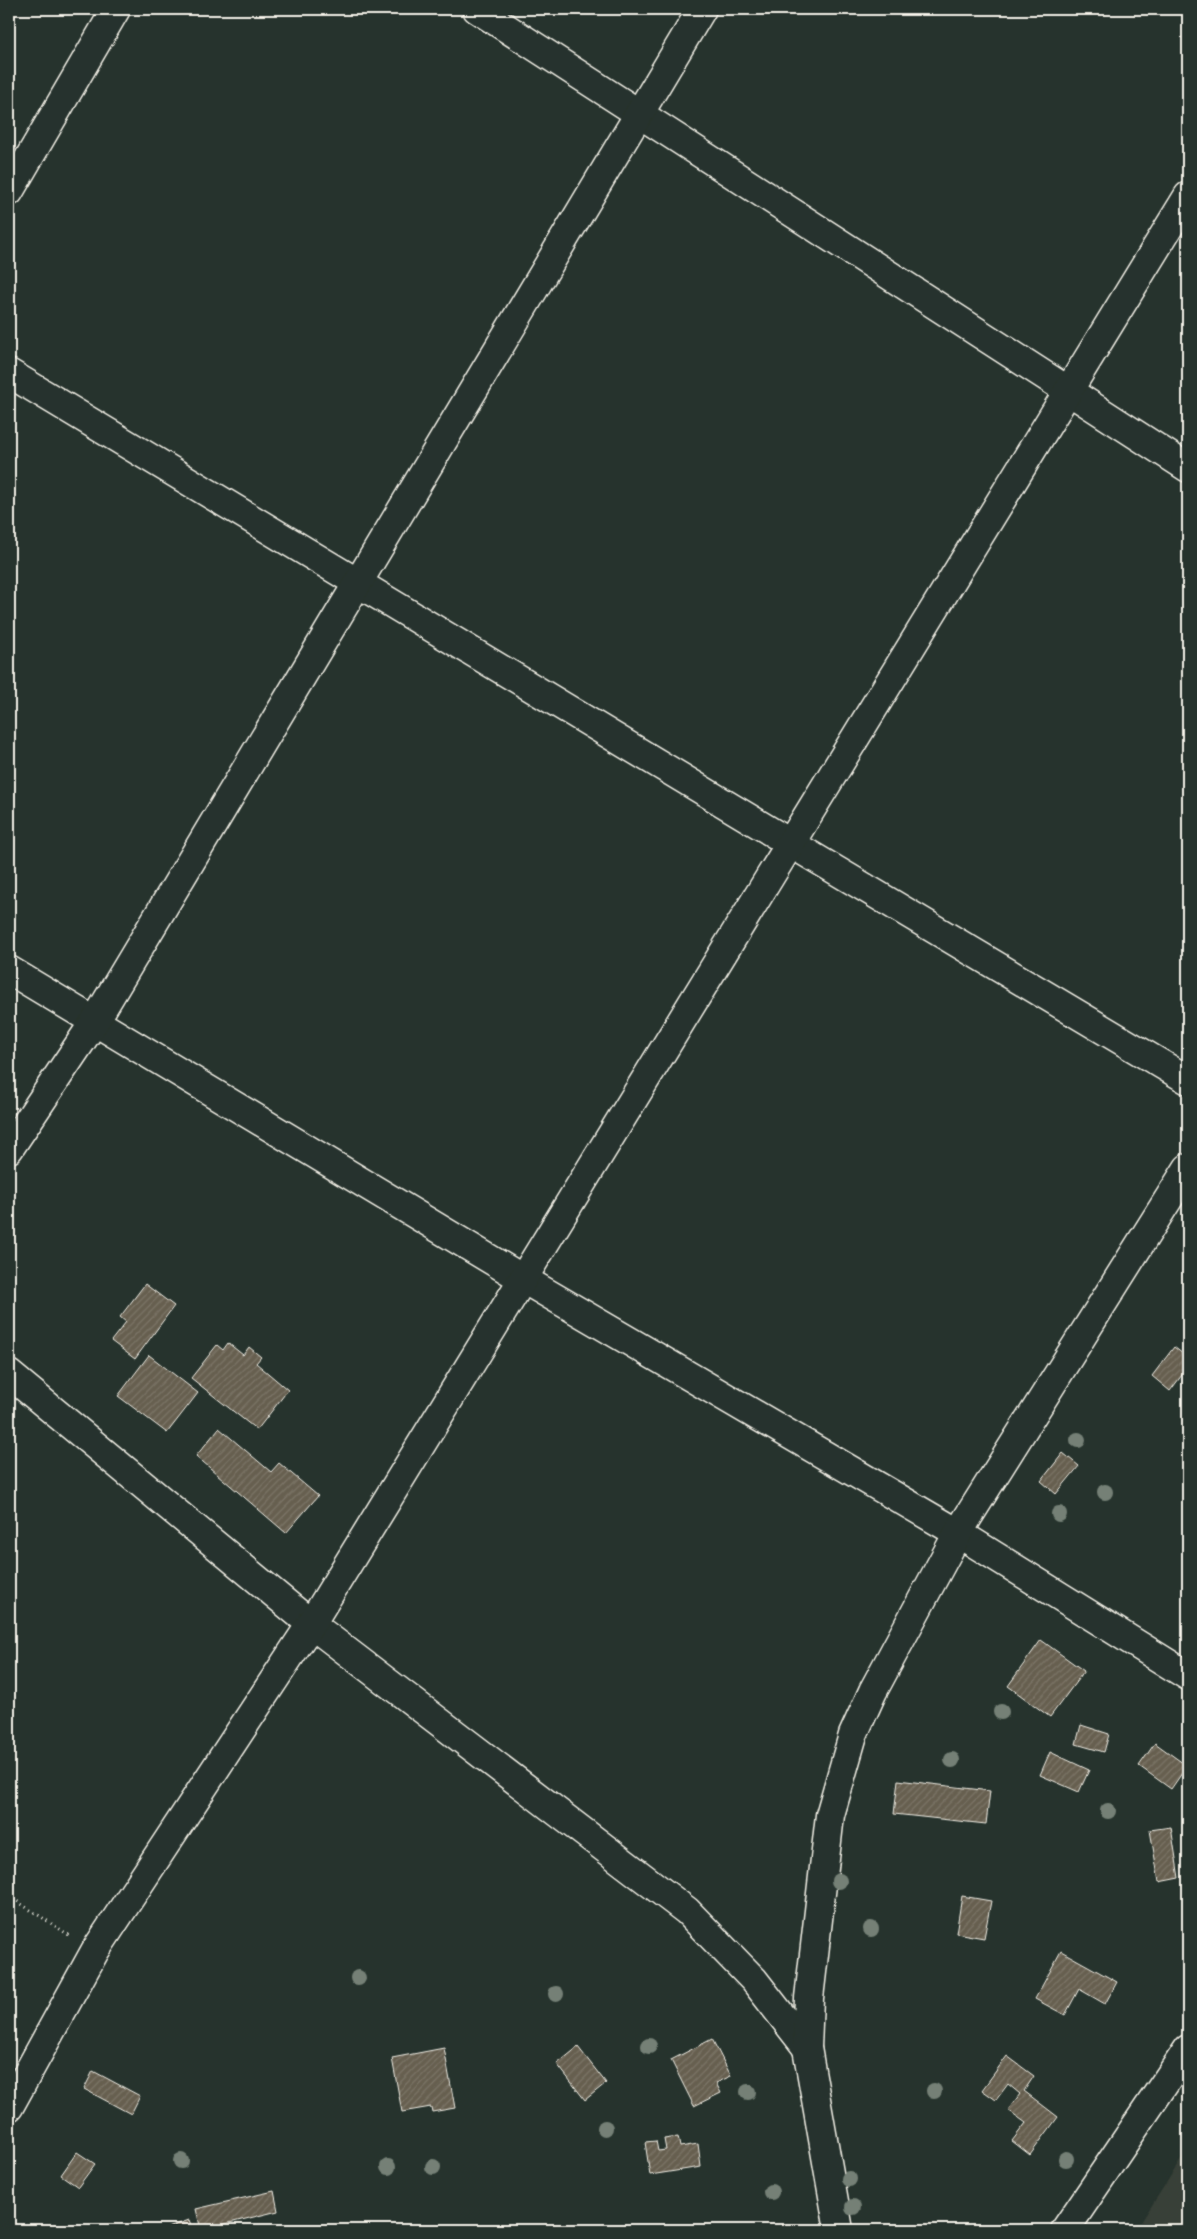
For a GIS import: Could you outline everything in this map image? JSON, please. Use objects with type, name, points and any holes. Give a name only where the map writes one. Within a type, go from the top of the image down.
[{"type":"street","points":[[9,192],[116,9]]},
{"type":"street","points":[[477,9],[1188,468]]},
{"type":"street","points":[[9,1149],[95,1021],[702,9]]},
{"type":"street","points":[[9,2107],[95,1952],[311,1624],[1188,196]]},
{"type":"street","points":[[9,373],[790,844],[1188,1080]]},
{"type":"street","points":[[9,970],[523,1279],[958,1533],[1188,1676]]},
{"type":"street","points":[[839,2230],[807,2048],[809,1998],[830,1815],[853,1735],[873,1691],[958,1533],[1188,1168]]},
{"type":"street","points":[[9,1374],[311,1624],[687,1911],[754,1980],[807,2048]]},
{"type":"street","points":[[1065,2230],[1188,2049]]},
{"type":"path","points":[[9,1896],[95,1952]]},
{"type":"shaded area","points":[[1188,2149],[1188,2230],[1136,2230]]},
{"type":"building","points":[[145,1284],[174,1306],[135,1359],[111,1341],[126,1322],[120,1317]]},
{"type":"building","points":[[228,1343],[243,1355],[249,1347],[261,1357],[256,1363],[288,1390],[257,1430],[191,1378],[217,1345],[223,1350]]},
{"type":"building","points":[[1174,1347],[1188,1358],[1188,1367],[1170,1391],[1152,1376]]},
{"type":"building","points":[[149,1355],[198,1393],[167,1433],[118,1396]]},
{"type":"building","points":[[219,1428],[271,1472],[279,1463],[318,1496],[286,1533],[196,1456]]},
{"type":"building","points":[[1063,1453],[1079,1466],[1056,1494],[1041,1481]]},
{"type":"building","points":[[1041,1640],[1084,1671],[1050,1717],[1008,1686]]},
{"type":"building","points":[[1081,1725],[1109,1734],[1104,1752],[1076,1744]]},
{"type":"building","points":[[1155,1743],[1187,1766],[1171,1789],[1139,1766]]},
{"type":"building","points":[[1050,1752],[1089,1770],[1079,1792],[1040,1775]]},
{"type":"building","points":[[898,1780],[990,1791],[986,1824],[894,1814]]},
{"type":"building","points":[[1171,1827],[1179,1878],[1159,1882],[1150,1830]]},
{"type":"building","points":[[962,1896],[991,1901],[984,1938],[956,1933]]},
{"type":"building","points":[[1061,1951],[1117,1982],[1105,2004],[1079,1989],[1065,2015],[1035,1999]]},
{"type":"building","points":[[712,2039],[731,2076],[716,2083],[721,2093],[694,2106],[671,2060]]},
{"type":"building","points":[[578,2047],[606,2083],[585,2100],[557,2064]]},
{"type":"building","points":[[444,2048],[455,2108],[432,2112],[431,2107],[402,2112],[392,2058]]},
{"type":"building","points":[[1007,2056],[1034,2076],[1024,2091],[1058,2117],[1030,2155],[1012,2141],[1026,2123],[1008,2110],[1020,2094],[1008,2084],[996,2100],[982,2090]]},
{"type":"building","points":[[93,2071],[140,2096],[131,2114],[84,2089]]},
{"type":"building","points":[[678,2137],[680,2147],[698,2144],[701,2167],[650,2175],[645,2142],[656,2141],[658,2151],[666,2150],[664,2139]]},
{"type":"building","points":[[77,2152],[95,2164],[78,2187],[61,2175]]},
{"type":"building","points":[[274,2191],[278,2211],[201,2230],[196,2209]]},
{"type":"building","points":[[189,2220],[193,2230],[163,2230]]}]
